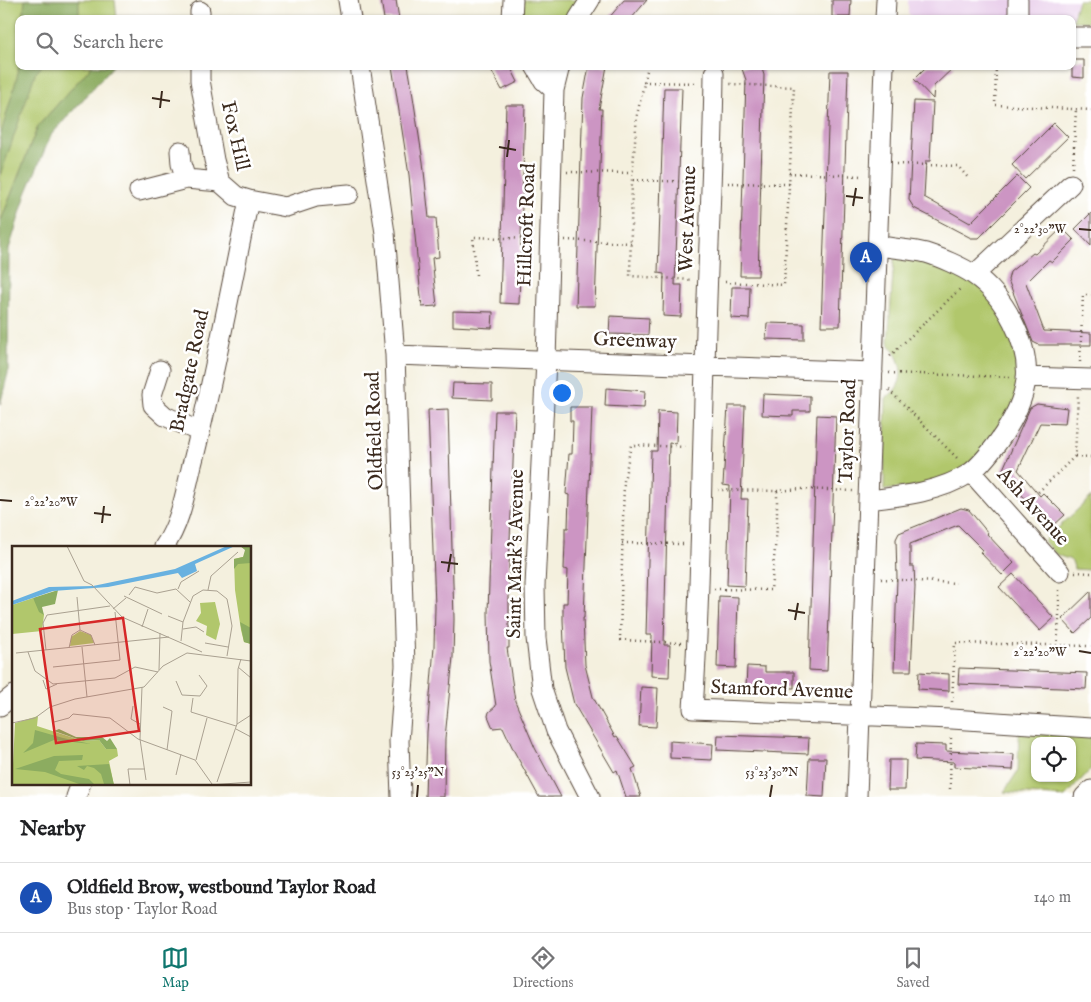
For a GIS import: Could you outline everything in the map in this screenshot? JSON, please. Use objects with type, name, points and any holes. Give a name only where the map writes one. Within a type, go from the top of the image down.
[{"type":"street","points":[[348,0],[351,15]]},
{"type":"street","points":[[512,15],[513,0]]},
{"type":"street","points":[[581,15],[590,0]]},
{"type":"street","points":[[885,15],[886,0]]},
{"type":"street","points":[[1018,0],[1018,15]]},
{"type":"street","points":[[1076,37],[1091,37]]},
{"type":"street","name":"Fox Hill","points":[[200,70],[214,160],[220,182],[236,196],[286,207],[316,197],[349,194]]},
{"type":"street","name":"Oldfield Road","points":[[361,70],[385,233],[395,354],[405,666],[399,741],[401,797]]},
{"type":"street","points":[[537,70],[544,81],[554,90]]},
{"type":"street","name":"Hillcroft Road","points":[[546,360],[554,90],[559,70]]},
{"type":"street","name":"Taylor Road","points":[[857,797],[884,70]]},
{"type":"street","name":"West Avenue","points":[[705,367],[714,78]]},
{"type":"street","points":[[180,151],[181,164],[186,179]]},
{"type":"street","points":[[139,191],[186,179],[220,182]]},
{"type":"street","points":[[974,275],[1071,184]]},
{"type":"street","name":"Bradgate Road","points":[[165,546],[179,518],[200,432],[249,200]]},
{"type":"street","points":[[868,496],[919,492],[949,485],[971,472],[992,451],[1006,431],[1018,408],[1026,377],[1022,347],[1016,326],[995,293],[974,275],[926,254],[877,245]]},
{"type":"street","name":"Greenway","points":[[395,354],[873,372]]},
{"type":"street","name":"Saint Mark's Avenue","points":[[546,360],[534,586],[536,638],[542,690],[556,731],[590,797]]},
{"type":"street","name":"Stamford Avenue","points":[[705,367],[698,643],[693,709],[952,719],[1091,728]]},
{"type":"street","points":[[160,370],[152,395],[153,405],[165,416],[200,432]]},
{"type":"street","points":[[1026,377],[1085,379]]},
{"type":"street","name":"Ash Avenue","points":[[971,472],[1060,572]]},
{"type":"street","points":[[0,706],[12,697]]},
{"type":"street","points":[[76,797],[81,784]]},
{"type":"street","points":[[1084,797],[1091,790]]},
{"type":"path","points":[[996,70],[995,106],[1091,110]]},
{"type":"path","points":[[643,82],[714,78]]},
{"type":"path","points":[[1071,184],[1076,109]]},
{"type":"path","points":[[789,173],[958,166],[969,179]]},
{"type":"path","points":[[552,171],[633,173]]},
{"type":"path","points":[[473,237],[476,275]]},
{"type":"path","points":[[873,372],[974,275]]},
{"type":"path","points":[[1012,518],[1075,456],[1085,379],[1083,295],[1091,295]]},
{"type":"path","points":[[873,372],[1026,377]]},
{"type":"path","points":[[873,372],[971,472]]},
{"type":"path","points":[[698,643],[620,640],[622,543],[624,481],[631,445],[703,447]]},
{"type":"path","points":[[1075,456],[1091,457]]},
{"type":"path","points":[[702,489],[777,491],[801,489],[868,496]]},
{"type":"path","points":[[699,589],[771,590],[777,528],[777,491]]},
{"type":"path","points":[[622,543],[700,545]]},
{"type":"path","points":[[1057,646],[1060,572]]},
{"type":"path","points":[[865,578],[956,583]]},
{"type":"path","points":[[950,789],[954,643],[1091,646]]},
{"type":"shaded area","points":[[908,0],[1077,0],[1073,15],[908,14]]},
{"type":"green space","points":[[0,0],[115,0],[117,15],[15,15],[15,70],[88,70],[38,126],[0,223]]},
{"type":"green space","points":[[25,0],[79,0],[79,15],[23,15]]},
{"type":"green space","points":[[524,0],[581,0],[572,15],[520,15]]},
{"type":"green space","points":[[1078,0],[1091,0],[1091,22],[1076,21],[1076,15],[1074,15]]},
{"type":"green space","points":[[18,70],[38,70],[35,74],[0,177],[0,137]]},
{"type":"green space","points":[[88,70],[109,70],[51,135],[26,194],[9,249],[8,373],[0,405],[0,223],[38,126]]},
{"type":"green space","points":[[899,254],[925,256],[993,294],[1026,374],[1004,430],[949,482],[884,490],[886,398],[898,385],[901,371],[897,357],[888,342],[894,260]]},
{"type":"green space","points":[[1091,497],[1091,570],[1074,569],[1070,560],[1056,554],[1044,541]]},
{"type":"green space","points":[[1019,730],[1091,735],[1091,769],[1065,797],[1004,792],[1018,771]]},
{"type":"building","points":[[381,0],[396,0],[398,15],[383,15]]},
{"type":"building","points":[[624,0],[647,0],[634,15],[611,15]]},
{"type":"building","points":[[832,0],[851,0],[850,15],[832,15]]},
{"type":"building","points":[[1076,60],[1084,60],[1084,78],[1072,77],[1072,70],[1076,70]]},
{"type":"building","points":[[393,70],[409,70],[423,162],[429,218],[436,218],[439,257],[432,258],[437,306],[422,307],[409,175]]},
{"type":"building","points":[[491,70],[512,70],[518,82],[502,90]]},
{"type":"building","points":[[588,70],[606,70],[599,109],[602,109],[595,306],[576,306],[583,98]]},
{"type":"building","points":[[742,70],[762,70],[764,75],[758,276],[740,276],[746,80]]},
{"type":"building","points":[[923,70],[951,70],[934,86],[933,99],[914,79]]},
{"type":"building","points":[[830,71],[848,71],[840,326],[821,326]]},
{"type":"building","points":[[664,88],[682,88],[675,285],[682,285],[681,317],[663,316],[664,274],[658,273]]},
{"type":"building","points":[[914,101],[933,102],[930,161],[926,161],[924,197],[970,223],[1017,176],[1029,188],[979,238],[971,238],[914,208],[909,200]]},
{"type":"building","points":[[506,105],[525,105],[519,304],[500,303]]},
{"type":"building","points":[[1054,123],[1068,137],[1025,179],[1012,165]]},
{"type":"building","points":[[1091,213],[1091,246],[1075,229]]},
{"type":"building","points":[[1062,228],[1074,240],[1052,262],[1049,260],[1026,283],[1044,331],[1091,333],[1091,345],[1039,345],[1033,342],[1008,280],[1010,272],[1033,253],[1035,254]]},
{"type":"building","points":[[732,287],[750,287],[749,319],[731,318]]},
{"type":"building","points":[[453,311],[493,312],[492,328],[453,326]]},
{"type":"building","points":[[610,316],[649,318],[648,335],[609,334]]},
{"type":"building","points":[[767,323],[804,324],[804,340],[766,339]]},
{"type":"building","points":[[453,383],[492,384],[492,400],[452,398]]},
{"type":"building","points":[[606,388],[645,391],[644,408],[605,406]]},
{"type":"building","points":[[763,394],[810,396],[810,411],[793,411],[793,416],[762,415]]},
{"type":"building","points":[[1037,404],[1067,408],[1065,424],[1040,423],[1018,470],[1040,496],[1043,493],[1065,515],[1052,527],[1004,476],[1003,469],[1030,408]]},
{"type":"building","points":[[728,406],[745,406],[741,499],[748,499],[745,586],[727,585],[730,486],[723,485]]},
{"type":"building","points":[[570,407],[592,407],[583,618],[585,665],[593,697],[615,737],[617,736],[636,767],[632,769],[641,797],[626,797],[617,770],[614,772],[574,704],[565,667],[563,603],[567,603],[568,570],[564,569],[565,528],[568,528],[569,495],[566,494],[569,454],[572,454],[573,421],[570,421]]},
{"type":"building","points":[[448,409],[454,619],[453,657],[445,738],[444,797],[425,797],[435,607],[428,410]]},
{"type":"building","points":[[495,411],[515,411],[509,566],[509,648],[507,648],[515,701],[535,748],[561,797],[539,797],[503,727],[493,728],[488,716],[489,712],[496,706],[489,661],[488,612]]},
{"type":"building","points":[[658,411],[677,412],[676,444],[669,443],[664,645],[670,645],[669,677],[651,676],[652,635],[646,635],[651,451],[657,451]]},
{"type":"building","points":[[817,415],[836,416],[827,671],[809,670]]},
{"type":"building","points":[[961,508],[969,510],[987,534],[1014,563],[1002,575],[980,552],[983,550],[958,525],[910,544],[910,566],[914,566],[915,587],[911,671],[894,671],[897,578],[896,539],[899,533]]},
{"type":"building","points":[[1013,574],[1054,618],[1040,631],[999,587]]},
{"type":"building","points":[[1091,591],[1091,618],[1075,633],[1062,619]]},
{"type":"building","points":[[719,596],[738,597],[736,668],[717,667]]},
{"type":"building","points":[[747,666],[765,667],[765,672],[794,672],[794,688],[746,687]]},
{"type":"building","points":[[959,668],[1087,673],[1086,689],[958,684]]},
{"type":"building","points":[[919,672],[949,674],[949,691],[918,689]]},
{"type":"building","points":[[641,687],[658,688],[656,727],[639,726]]},
{"type":"building","points":[[718,735],[809,738],[808,754],[717,750]]},
{"type":"building","points":[[670,741],[713,744],[712,760],[670,758]]},
{"type":"building","points":[[916,744],[946,745],[946,751],[1014,754],[1013,770],[954,767],[954,762],[915,760]]},
{"type":"building","points":[[809,758],[826,758],[824,797],[807,796]]},
{"type":"building","points":[[889,760],[906,760],[905,790],[888,790]]},
{"type":"place","name":"Oldfield Brow, westbound Taylor Road","points":[[866,283]]}]
